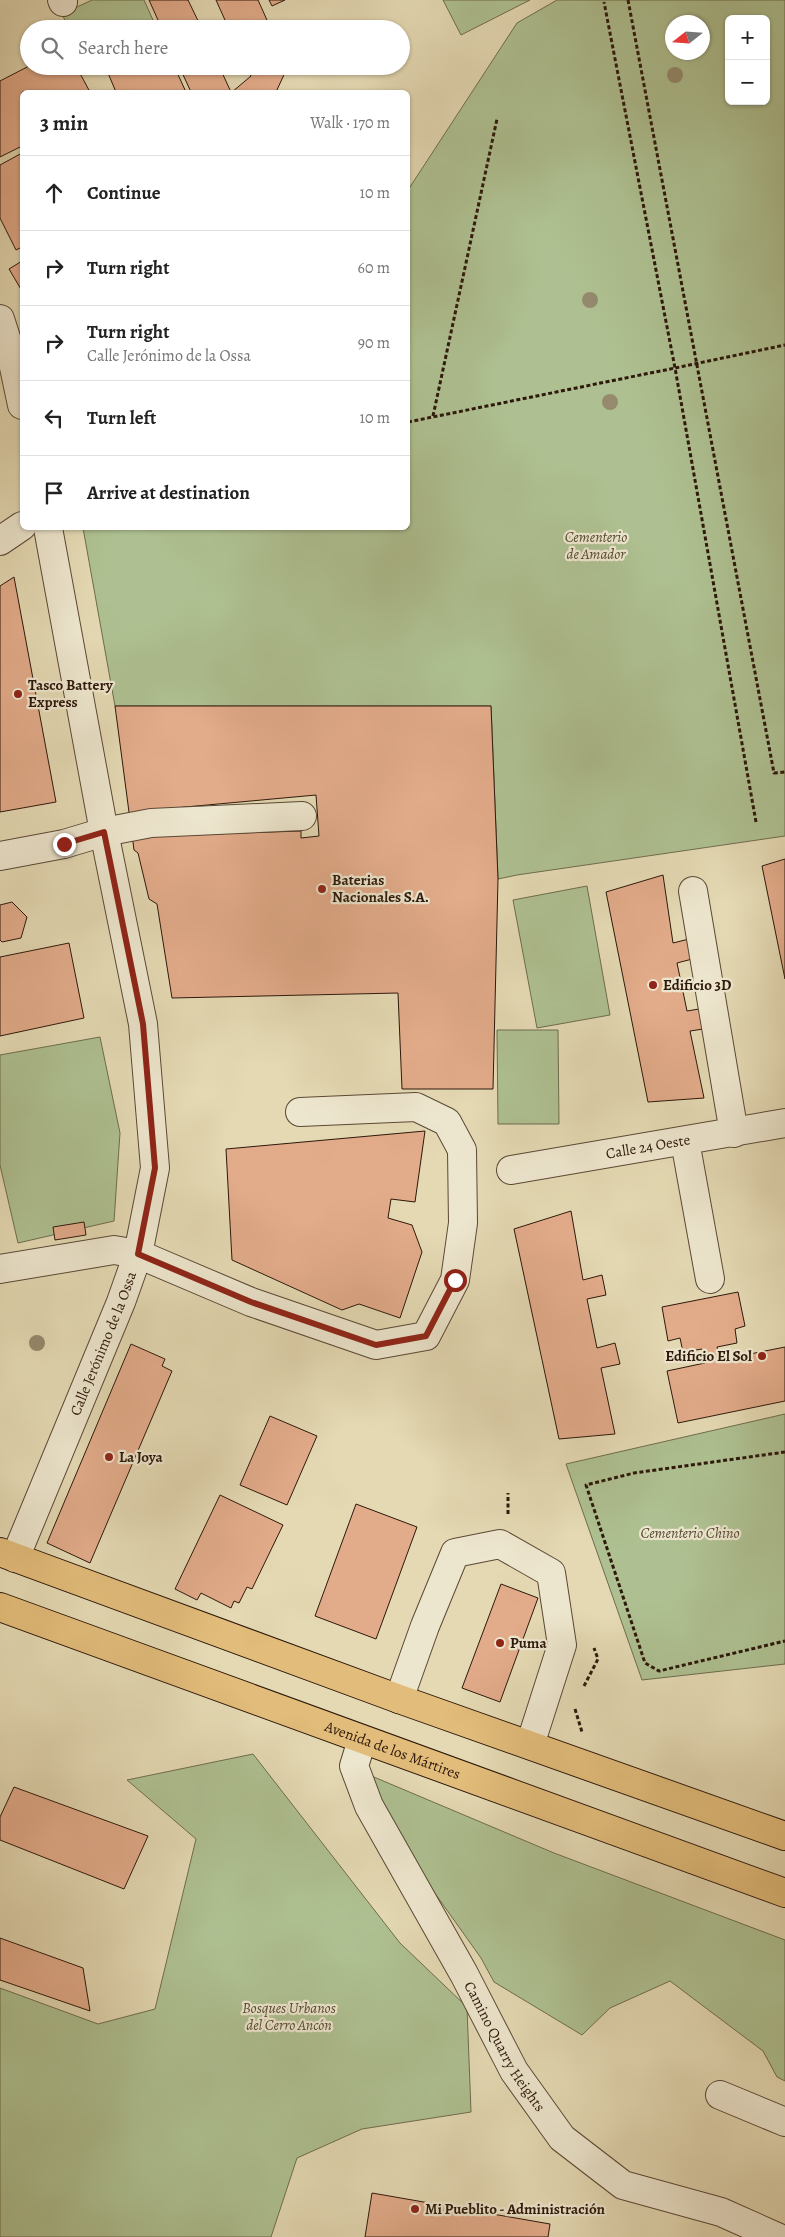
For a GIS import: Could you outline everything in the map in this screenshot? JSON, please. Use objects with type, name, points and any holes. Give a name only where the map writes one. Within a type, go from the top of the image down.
[{"type":"highway","points":[[7,1555],[398,1699],[785,1836]]},
{"type":"highway","name":"Avenida de los Mártires","points":[[0,1607],[785,1894]]},
{"type":"street","points":[[0,319],[6,356],[20,399]]},
{"type":"street","points":[[0,540],[20,527]]},
{"type":"street","name":"Calle Jerónimo de la Ossa","points":[[7,1555],[121,1302],[138,1254],[155,1168],[143,1024],[104,832],[48,530]]},
{"type":"street","points":[[0,856],[64,844],[104,832],[151,823],[302,816]]},
{"type":"street","points":[[693,891],[734,1133]]},
{"type":"street","points":[[0,1269],[114,1250],[138,1254],[251,1302],[376,1345],[426,1336],[455,1280],[463,1223],[462,1150],[447,1122],[416,1107],[300,1112]]},
{"type":"street","name":"Calle 24 Oeste","points":[[511,1170],[785,1123]]},
{"type":"street","points":[[685,1141],[710,1279]]},
{"type":"street","points":[[398,1699],[425,1626],[455,1554],[500,1544],[551,1574],[560,1627],[562,1645],[530,1745]]},
{"type":"street","name":"Camino Quarry Heights","points":[[362,1740],[354,1766],[369,1806],[464,1974],[514,2071],[562,2138],[623,2185],[721,2212],[776,2237]]},
{"type":"street","points":[[720,2095],[785,2122]]},
{"type":"path","points":[[628,0],[774,773],[785,772]]},
{"type":"path","points":[[604,2],[674,368],[756,822]]},
{"type":"path","points":[[433,417],[497,119]]},
{"type":"path","points":[[410,422],[785,345]]},
{"type":"path","points":[[785,1452],[634,1473],[586,1486],[645,1663],[659,1671],[785,1641]]},
{"type":"path","points":[[508,1493],[508,1518]]},
{"type":"path","points":[[582,1690],[598,1659],[591,1640]]},
{"type":"path","points":[[573,1706],[583,1734]]},
{"type":"green space","points":[[92,0],[144,0],[153,20],[65,20],[62,14]]},
{"type":"green space","points":[[443,0],[530,0],[461,35]]},
{"type":"green space","name":"Cementerio de Amador","points":[[557,0],[785,0],[785,836],[498,879],[491,706],[115,706],[83,530],[410,530],[410,187],[517,23]]},
{"type":"green space","points":[[587,886],[610,1015],[537,1028],[513,900]]},
{"type":"green space","points":[[497,1030],[558,1030],[559,1124],[498,1124]]},
{"type":"green space","points":[[100,1037],[120,1133],[114,1221],[18,1243],[0,1165],[0,1055]]},
{"type":"green space","name":"Cementerio Chino","points":[[785,1414],[785,1664],[642,1680],[566,1464]]},
{"type":"green space","name":"Bosques Urbanos del Cerro Ancón","points":[[253,1754],[400,1943],[467,2007],[471,2112],[362,2129],[297,2158],[271,2237],[0,2237],[0,1988],[98,2024],[155,2009],[196,1839],[127,1780]]},
{"type":"green space","points":[[343,1764],[554,1853],[785,1940],[785,2081],[777,2077],[763,2051],[670,1981],[610,2008],[582,2035],[494,1982],[481,1958]]},
{"type":"building","points":[[149,0],[188,0],[198,20],[158,20]]},
{"type":"building","points":[[216,0],[258,0],[267,20],[225,20]]},
{"type":"building","points":[[269,0],[285,0],[272,6]]},
{"type":"building","points":[[20,71],[20,75],[81,75],[89,90],[20,90],[20,147],[0,157],[0,81]]},
{"type":"building","points":[[109,75],[178,75],[185,90],[115,90]]},
{"type":"building","points":[[183,75],[223,75],[230,90],[190,90]]},
{"type":"building","points":[[284,75],[277,90],[234,90],[251,76]]},
{"type":"building","points":[[20,154],[20,248],[16,250],[0,218],[0,165]]},
{"type":"building","points":[[20,262],[20,288],[9,269]]},
{"type":"building","name":"Tasco Battery Express","points":[[14,577],[56,802],[0,812],[0,586]]},
{"type":"building","name":"Baterias Nacionales S.A.","points":[[115,706],[491,706],[498,879],[493,1089],[402,1089],[398,993],[172,998],[157,904],[149,899],[138,853],[134,850]],"holes":[[[316,795],[319,836],[301,838],[301,831],[146,836],[142,811]]]},
{"type":"building","points":[[785,859],[785,979],[762,866]]},
{"type":"building","name":"Edificio 3D","points":[[663,875],[673,943],[693,938],[696,958],[677,963],[687,1011],[705,1008],[710,1028],[690,1031],[704,1098],[648,1102],[606,892]]},
{"type":"building","points":[[12,902],[27,917],[21,938],[2,942],[0,940],[0,905]]},
{"type":"building","points":[[69,943],[84,1018],[0,1036],[0,957]]},
{"type":"building","points":[[425,1131],[415,1202],[391,1199],[388,1218],[412,1225],[422,1252],[400,1318],[359,1304],[342,1310],[232,1260],[226,1149]]},
{"type":"building","points":[[571,1211],[583,1280],[602,1275],[606,1295],[587,1299],[597,1348],[615,1343],[620,1364],[601,1368],[615,1434],[559,1439],[514,1229]]},
{"type":"building","points":[[84,1222],[86,1235],[55,1240],[53,1227]]},
{"type":"building","name":"Edificio El Sol","points":[[738,1292],[745,1326],[735,1329],[737,1343],[717,1347],[720,1360],[785,1347],[785,1401],[678,1423],[667,1371],[705,1363],[702,1349],[683,1352],[680,1338],[668,1341],[662,1307]]},
{"type":"building","name":"La Joya","points":[[131,1344],[165,1359],[162,1366],[172,1371],[90,1563],[47,1543]]},
{"type":"building","points":[[270,1416],[317,1436],[287,1505],[240,1485]]},
{"type":"building","points":[[220,1495],[283,1525],[252,1589],[247,1587],[239,1603],[234,1601],[231,1608],[201,1593],[197,1600],[175,1589]]},
{"type":"building","points":[[356,1504],[417,1527],[376,1639],[315,1616]]},
{"type":"building","name":"Puma","points":[[501,1584],[538,1598],[500,1702],[462,1688]]},
{"type":"building","points":[[14,1787],[148,1836],[124,1889],[0,1840],[0,1817]]},
{"type":"building","points":[[0,1938],[83,1968],[90,2011],[0,1980]]},
{"type":"building","name":"Mi Pueblito - Administración","points":[[372,2193],[550,2224],[548,2237],[365,2237]]},
{"type":"place","name":"Tasco Battery Express","points":[[18,694]]},
{"type":"place","name":"Baterias Nacionales S.A.","points":[[322,889]]},
{"type":"place","name":"Edificio 3D","points":[[653,985]]},
{"type":"place","name":"Edificio El Sol","points":[[762,1356]]},
{"type":"place","name":"La Joya","points":[[109,1457]]},
{"type":"place","name":"Puma","points":[[500,1643]]},
{"type":"place","name":"Mi Pueblito - Administración","points":[[415,2209]]},
{"type":"route","points":[[64,844],[104,832],[143,1024],[155,1168],[138,1254],[251,1302],[376,1345],[426,1336],[455,1280]]}]
